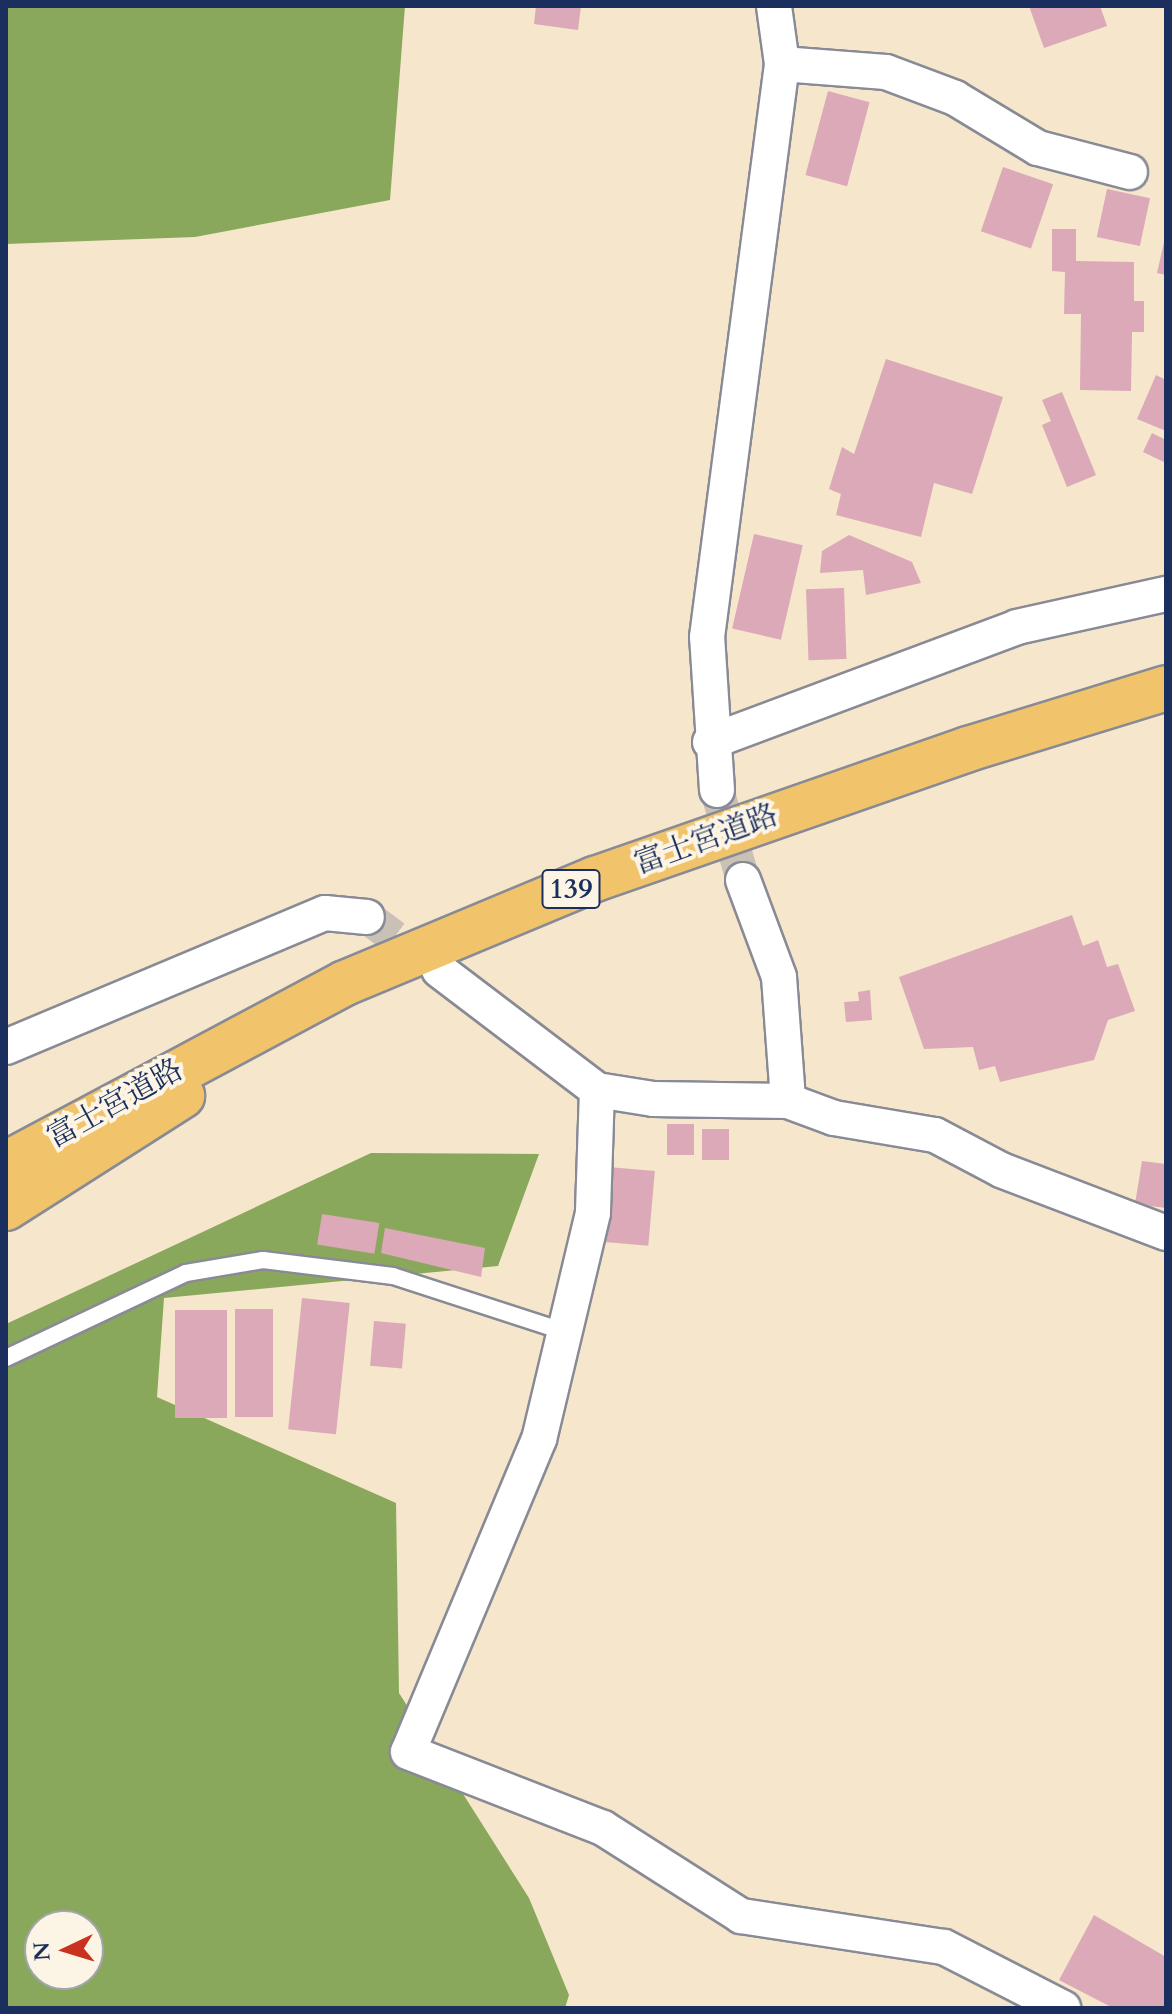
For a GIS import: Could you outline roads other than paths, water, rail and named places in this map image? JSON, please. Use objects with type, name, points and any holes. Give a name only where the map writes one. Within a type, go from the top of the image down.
[{"type":"highway","name":"富士宮道路","points":[[6,1164],[345,983],[595,879],[954,753],[1166,688]]},
{"type":"highway","points":[[6,1208],[124,1136],[345,983]]},
{"type":"street","points":[[717,790],[710,742],[707,637],[782,64],[774,6]]},
{"type":"street","points":[[782,64],[886,72],[955,98],[1038,148],[1130,172]]},
{"type":"street","points":[[710,742],[1017,627],[1166,594]]},
{"type":"street","points":[[743,880],[779,977],[788,1101]]},
{"type":"street","points":[[6,1047],[325,913],[367,917]]},
{"type":"street","points":[[439,970],[597,1090],[653,1099],[788,1101],[834,1118],[935,1135],[1001,1170],[1166,1233]]},
{"type":"street","points":[[597,1090],[593,1213],[539,1439],[408,1752],[603,1828],[741,1916],[944,1947],[1063,2008]]},
{"type":"lane","points":[[6,1358],[186,1273],[263,1260],[393,1276],[565,1332]]},
{"type":"tunnel","points":[[717,790],[743,880]]},
{"type":"tunnel","points":[[367,917],[432,965]]}]
